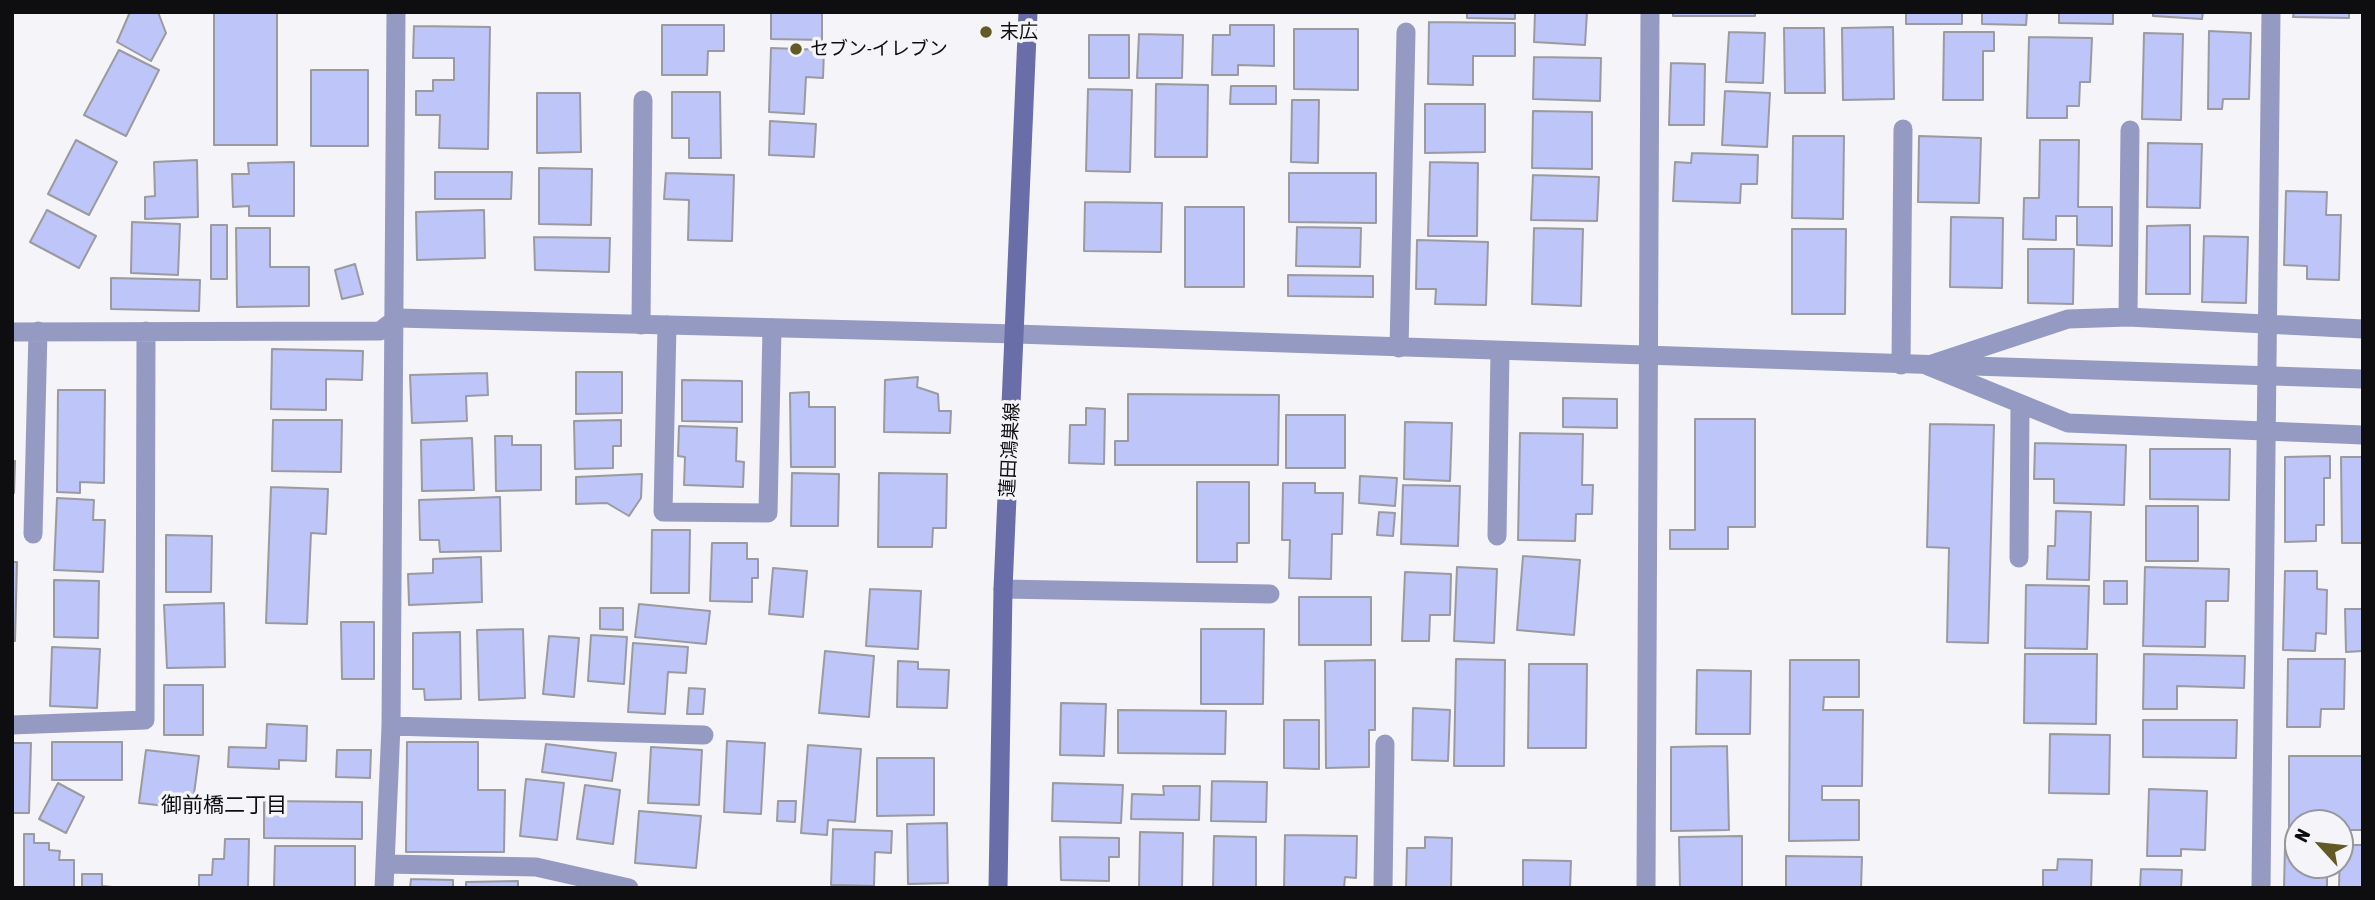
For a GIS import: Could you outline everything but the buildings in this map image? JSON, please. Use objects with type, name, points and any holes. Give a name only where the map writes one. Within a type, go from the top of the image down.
[{"type":"main road","name":"蓮田鴻巣線","points":[[998,888],[1003,589],[1028,12]]},
{"type":"street","points":[[384,888],[391,726],[397,318],[396,12]]},
{"type":"street","points":[[1646,888],[1650,12]]},
{"type":"street","points":[[2261,888],[2271,12]]},
{"type":"street","points":[[1399,348],[1406,32]]},
{"type":"street","points":[[641,325],[643,100]]},
{"type":"street","points":[[1901,365],[1903,129]]},
{"type":"street","points":[[2128,317],[2130,131]]},
{"type":"street","points":[[1928,366],[2068,319],[2128,317],[2363,329]]},
{"type":"street","points":[[12,332],[380,331],[397,318],[1016,334],[2363,379]]},
{"type":"street","points":[[667,325],[663,512],[768,513],[772,328]]},
{"type":"street","points":[[33,534],[38,331]]},
{"type":"street","points":[[12,725],[145,720],[146,331]]},
{"type":"street","points":[[1497,536],[1500,351]]},
{"type":"street","points":[[1928,366],[2068,423],[2266,423],[2363,435]]},
{"type":"street","points":[[2019,558],[2020,405]]},
{"type":"street","points":[[1003,589],[1270,594]]},
{"type":"street","points":[[391,726],[704,735]]},
{"type":"street","points":[[1383,888],[1385,744]]},
{"type":"street","points":[[385,864],[536,867],[621,887]]},
{"type":"place","name":"末広","points":[[986,32]]},
{"type":"place","name":"セブン-イレブン","points":[[796,49]]},
{"type":"district","name":"御前橋二丁目","points":[[224,805]]}]
